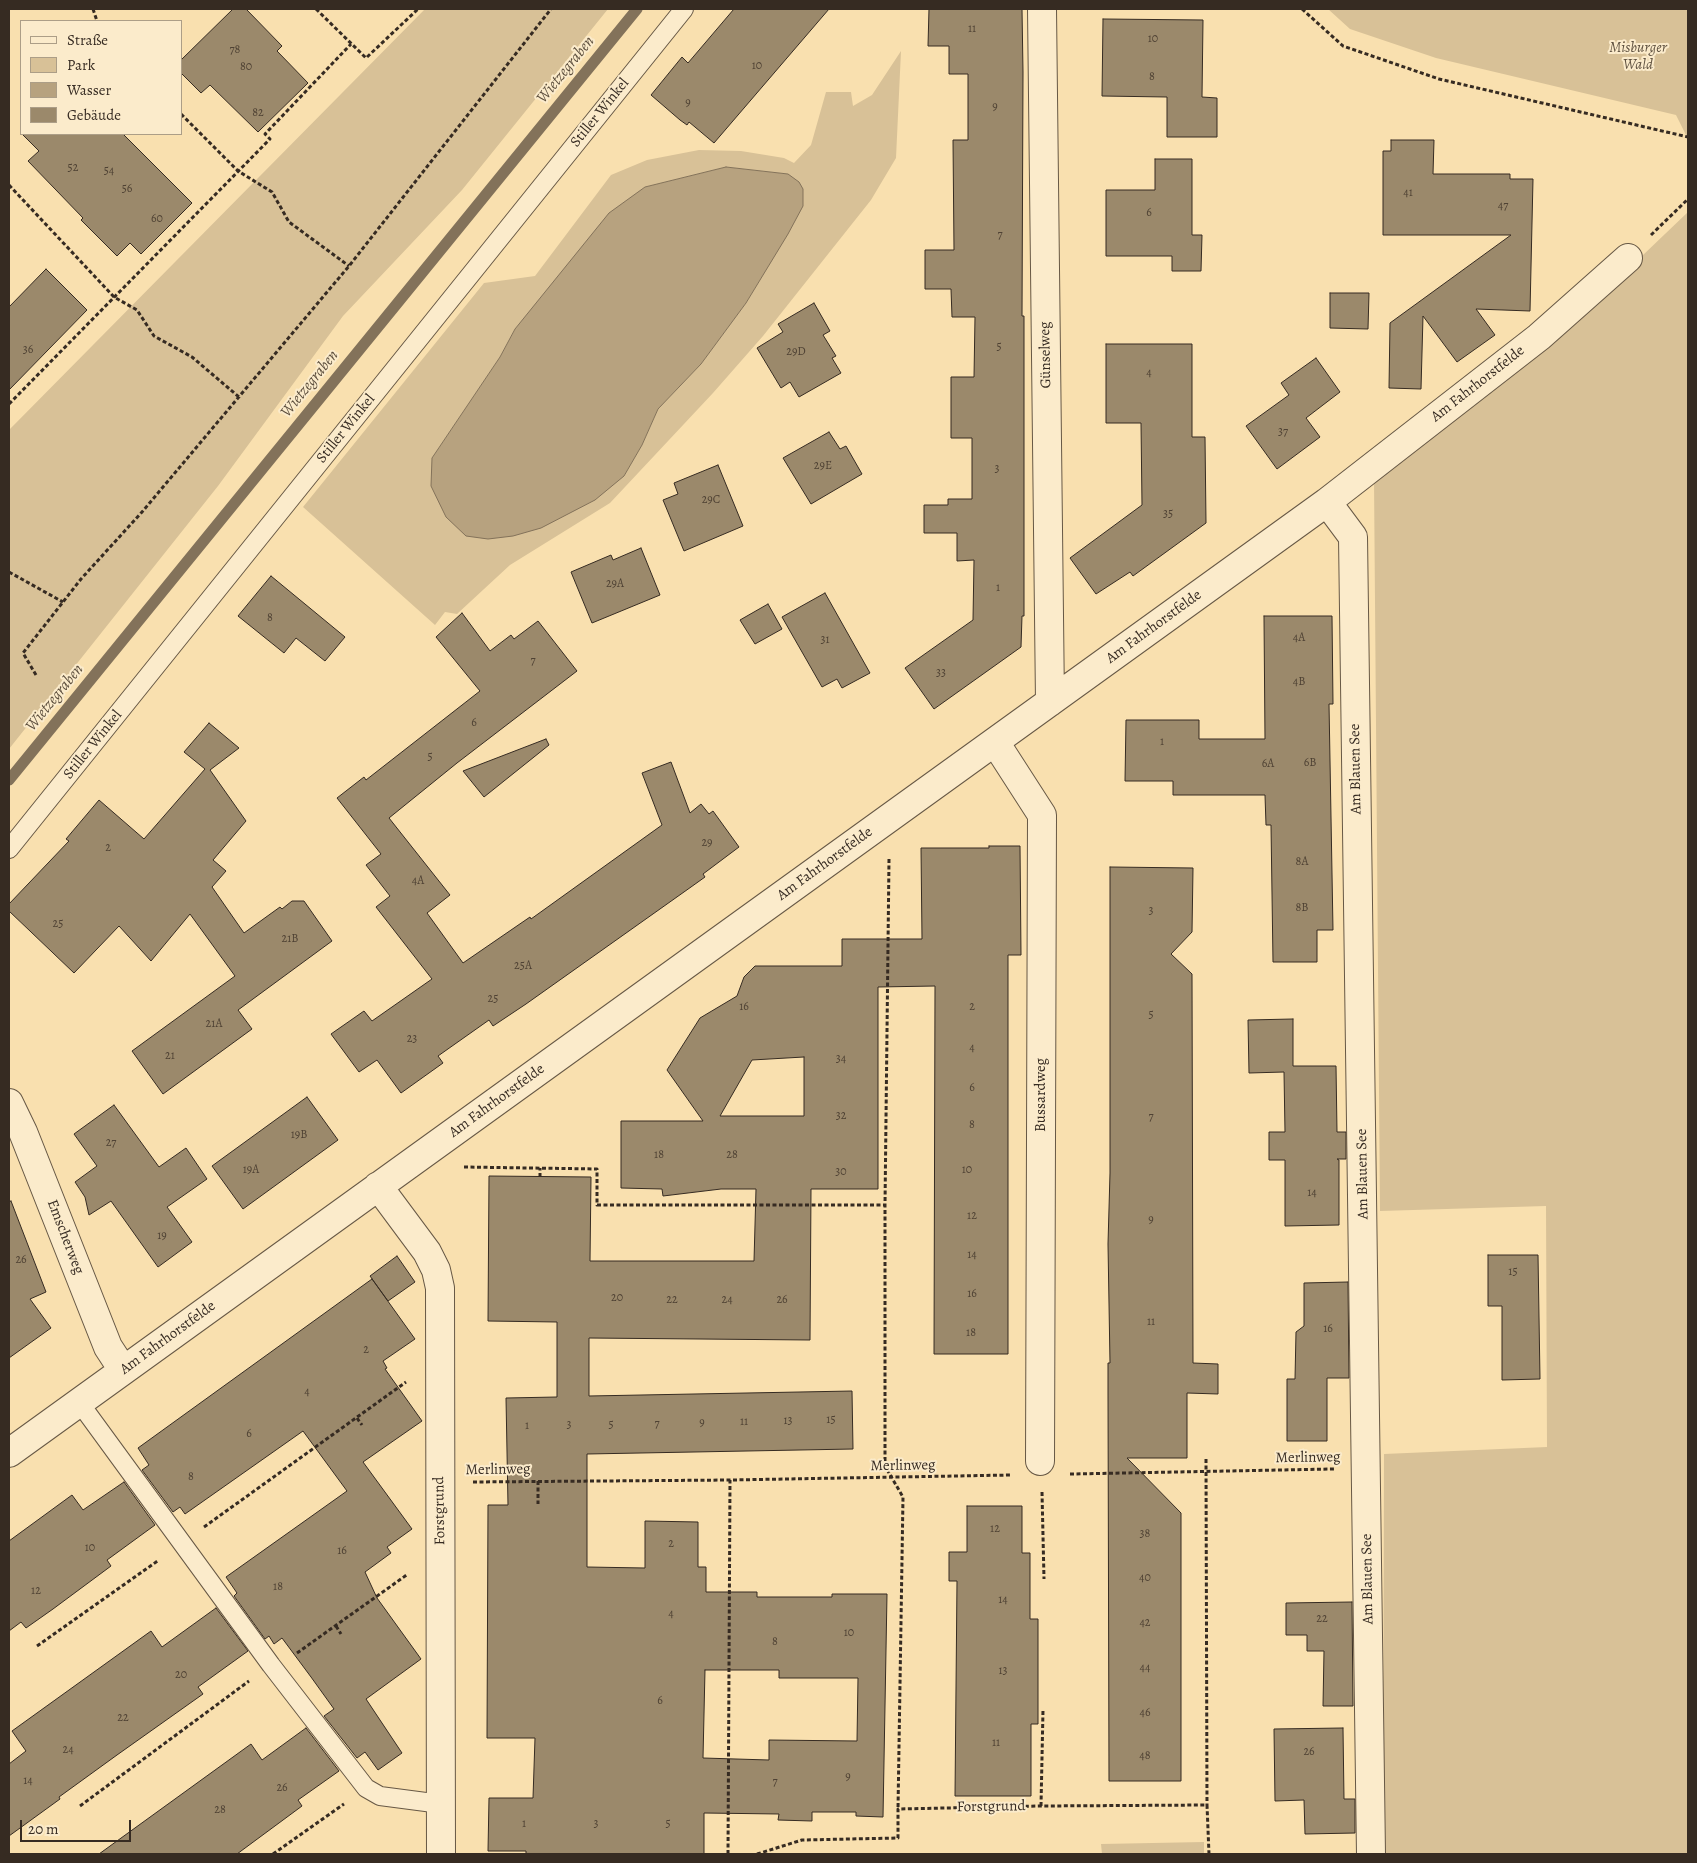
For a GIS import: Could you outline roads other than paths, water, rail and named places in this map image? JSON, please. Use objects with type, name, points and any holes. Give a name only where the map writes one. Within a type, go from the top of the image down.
[{"type":"street","name":"Günselweg","points":[[1042,9],[1050,702]]},
{"type":"street","name":"Am Fahrhorstfelde","points":[[9,1453],[1327,502],[1539,337],[1628,258]]},
{"type":"street","name":"Am Blauen See","points":[[1327,502],[1353,537],[1371,1854]]},
{"type":"street","name":"Bussardweg","points":[[995,742],[1042,815],[1041,1468]]},
{"type":"street","name":"Emscherweg","points":[[9,1103],[24,1132],[108,1347],[123,1370]]},
{"type":"street","name":"Forstgrund","points":[[378,1186],[427,1252],[436,1270],[440,1288],[440,1854]]},
{"type":"lane","name":"Stiller Winkel","points":[[9,849],[684,9]]},
{"type":"lane","points":[[79,1402],[270,1665],[366,1788],[380,1796],[441,1804]]},
{"type":"water","points":[[726,167],[788,174],[799,182],[803,189],[803,206],[746,303],[701,364],[658,409],[642,445],[624,476],[595,500],[541,528],[513,536],[488,539],[466,536],[446,517],[431,486],[432,458],[500,357],[515,329],[609,213],[645,187]]},
{"type":"waterway","name":"Wietzegraben","points":[[9,780],[637,9]]},
{"type":"park label","name":"Misburger Wald","points":[[1638,56]]}]
